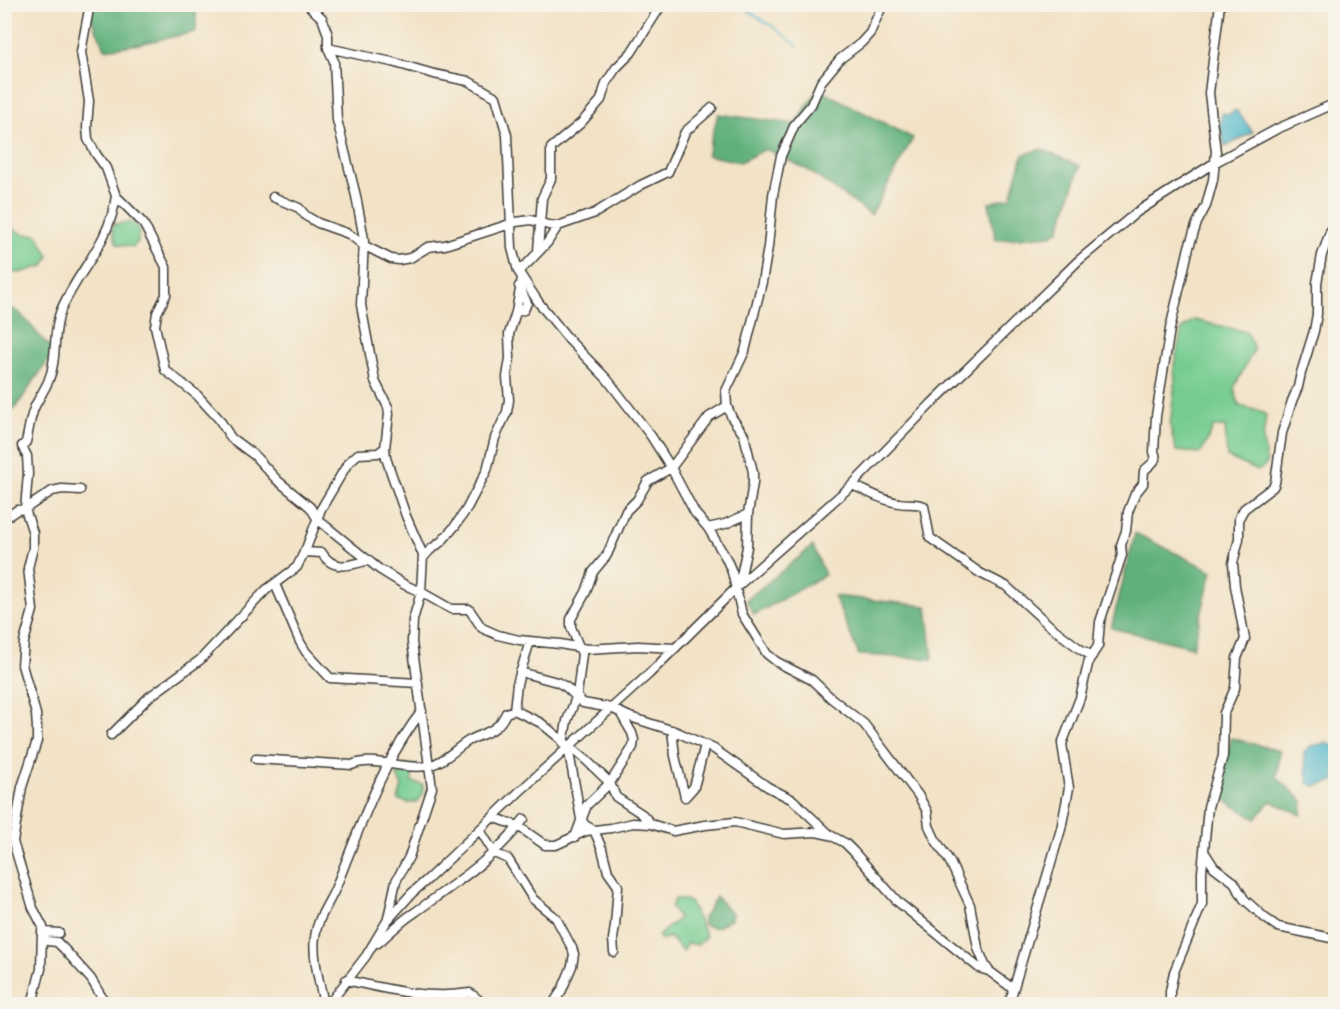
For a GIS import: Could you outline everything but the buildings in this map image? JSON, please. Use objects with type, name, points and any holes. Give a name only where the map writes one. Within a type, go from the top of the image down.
[{"type":"street","points":[[90,4],[81,52],[89,101],[88,139],[106,168],[116,196],[143,223],[166,267],[166,295],[157,313],[155,326],[165,370],[197,395],[219,419],[231,438],[254,455],[277,480],[310,507],[317,519],[405,585],[451,609],[470,609],[482,628],[498,635],[580,648],[675,648]]},
{"type":"street","points":[[307,4],[322,18],[328,35],[328,48],[334,61],[337,120],[356,196],[363,245],[361,305],[375,381],[388,407],[389,414],[385,448],[406,516],[423,558],[421,592],[412,630],[432,788],[409,857],[396,881],[387,921]]},
{"type":"street","points":[[538,251],[542,198],[551,179],[551,148],[581,123],[601,100],[606,83],[616,68],[631,53],[662,4]]},
{"type":"street","points":[[737,587],[747,547],[753,472],[744,435],[727,406],[726,391],[745,351],[766,265],[773,195],[781,156],[795,124],[811,105],[821,82],[840,59],[870,33],[883,4]]},
{"type":"street","points":[[1009,1005],[1012,988],[1061,829],[1069,788],[1062,744],[1080,698],[1089,660],[1098,646],[1100,622],[1122,555],[1121,545],[1126,531],[1128,512],[1135,494],[1143,484],[1144,471],[1153,463],[1155,457],[1156,416],[1170,329],[1189,247],[1209,195],[1214,162],[1216,144],[1209,93],[1220,4]]},
{"type":"street","points":[[328,48],[468,81],[495,97],[507,135],[514,260],[520,278],[570,341],[633,411],[671,468],[689,502],[726,558],[737,587],[742,614],[767,654],[777,662],[813,680],[831,698],[864,724],[918,795],[927,811],[929,826],[935,839],[950,862],[970,905],[978,948],[988,971]]},
{"type":"street","points":[[327,1005],[371,949],[387,921],[412,893],[560,754],[566,744],[649,674],[737,587],[852,485],[931,404],[1096,244],[1137,212],[1214,162],[1277,129],[1335,103]]},
{"type":"street","points":[[273,197],[299,208],[306,216],[349,234],[363,245],[391,259],[402,260],[428,247],[445,245],[531,220],[558,226],[595,213],[641,185],[668,172],[685,132],[712,108]]},
{"type":"street","points":[[106,1005],[91,979],[57,942],[47,941],[44,938],[13,840],[22,787],[37,741],[36,714],[22,665],[24,642],[33,610],[27,568],[33,548],[33,533],[25,509],[28,474],[27,456],[22,446],[26,442],[35,407],[48,383],[60,312],[70,289],[100,245],[109,227],[116,196]]},
{"type":"street","points":[[1170,1005],[1174,972],[1202,904],[1202,872],[1208,807],[1222,756],[1224,713],[1234,688],[1237,658],[1245,639],[1233,563],[1239,539],[1239,518],[1244,509],[1275,483],[1282,433],[1314,331],[1317,314],[1317,283],[1322,255],[1335,215]]},
{"type":"street","points":[[423,558],[455,526],[487,470],[495,438],[507,412],[509,334],[516,312],[520,278],[526,264],[549,241],[558,226]]},
{"type":"street","points":[[614,952],[618,886],[608,872],[594,830],[580,819],[566,744],[567,721],[577,695],[582,654],[571,627],[571,619],[586,592],[593,572],[607,555],[626,511],[637,500],[648,481],[671,468],[684,454],[709,417],[727,406]]},
{"type":"street","points":[[111,735],[149,698],[200,660],[266,590],[297,567],[317,519],[352,458],[358,454],[378,453],[385,448]]},
{"type":"street","points":[[852,485],[889,501],[922,505],[925,509],[930,538],[980,573],[1006,586],[1068,640],[1092,656]]},
{"type":"street","points":[[4,519],[17,510],[25,509],[52,491],[80,490]]},
{"type":"street","points":[[708,528],[725,524],[748,514]]},
{"type":"street","points":[[304,552],[322,553],[329,561],[340,566],[369,560]]},
{"type":"street","points":[[275,584],[300,642],[330,678],[418,683]]},
{"type":"street","points":[[514,710],[520,672],[530,641]]},
{"type":"street","points":[[520,672],[557,682],[577,695],[583,703],[611,708],[672,730],[705,745],[768,788],[793,800],[830,835],[845,843],[892,896],[918,920],[979,968],[988,971],[1012,988]]},
{"type":"street","points":[[256,759],[352,765],[359,761],[430,765],[444,759],[469,740],[495,729],[506,713],[514,710],[542,723],[610,783],[616,797],[642,814],[651,824]]},
{"type":"street","points":[[327,1005],[315,949],[316,930],[389,764],[405,734],[422,711]]},
{"type":"street","points":[[574,837],[587,805],[610,783],[626,760],[634,740],[620,713]]},
{"type":"street","points":[[672,730],[675,756],[685,796],[694,787],[705,745]]},
{"type":"street","points":[[493,817],[521,822],[545,844],[556,845],[586,831],[633,823],[651,824],[663,829],[682,831],[705,825],[735,822],[784,834],[816,832],[830,835]]},
{"type":"street","points":[[371,949],[412,914],[454,886],[494,853],[521,822]]},
{"type":"street","points":[[4,825],[7,835],[13,840]]},
{"type":"street","points":[[480,830],[494,853],[508,859],[533,899],[556,918],[572,948],[574,954],[572,966],[553,1005]]},
{"type":"street","points":[[1205,853],[1214,867],[1234,882],[1244,899],[1278,927],[1335,939]]},
{"type":"street","points":[[43,930],[59,933]]},
{"type":"street","points":[[32,1005],[41,969],[43,930]]},
{"type":"street","points":[[346,980],[404,993],[454,996],[470,993],[484,1005]]},
{"type":"green space","points":[[90,5],[196,5],[196,32],[105,49],[89,13]]},
{"type":"green space","points":[[818,89],[913,138],[871,215],[806,169],[766,149],[740,162],[707,155],[718,114],[795,124]]},
{"type":"green space","points":[[1041,149],[1080,166],[1059,231],[1051,235],[996,240],[989,203],[1011,197],[1023,155]]},
{"type":"green space","points":[[5,218],[18,232],[37,234],[49,256],[44,266],[19,273],[12,272],[5,259]]},
{"type":"green space","points":[[132,222],[139,227],[138,242],[133,247],[117,244],[112,229],[115,224]]},
{"type":"green space","points":[[4,305],[19,312],[54,352],[14,410],[5,401]]},
{"type":"green space","points":[[1194,320],[1247,332],[1254,349],[1234,388],[1239,406],[1266,415],[1263,440],[1267,464],[1258,471],[1227,457],[1225,427],[1214,427],[1201,453],[1176,451],[1170,426],[1175,382],[1174,365],[1182,329]]},
{"type":"green space","points":[[1135,533],[1212,571],[1193,647],[1111,628]]},
{"type":"green space","points":[[813,546],[825,575],[754,615],[746,600]]},
{"type":"green space","points":[[834,596],[927,606],[933,659],[859,655]]},
{"type":"green space","points":[[1231,738],[1280,751],[1277,777],[1303,801],[1302,815],[1270,801],[1256,819],[1220,797]]},
{"type":"green space","points":[[402,765],[417,765],[411,781],[423,785],[423,793],[418,802],[409,803],[398,800],[402,786],[397,776]]},
{"type":"green space","points":[[716,897],[732,913],[731,919],[717,927],[710,927],[703,924],[703,918]]},
{"type":"green space","points":[[675,899],[691,903],[706,936],[698,945],[687,943],[683,951],[669,937],[662,940],[658,936],[679,918],[671,907]]},
{"type":"water","points":[[1236,110],[1253,132],[1225,147],[1220,124],[1222,113],[1229,114]]},
{"type":"water","points":[[1326,743],[1335,746],[1335,781],[1315,786],[1308,783],[1304,753],[1310,746]]},
{"type":"waterway","points":[[738,4],[798,46]]}]
